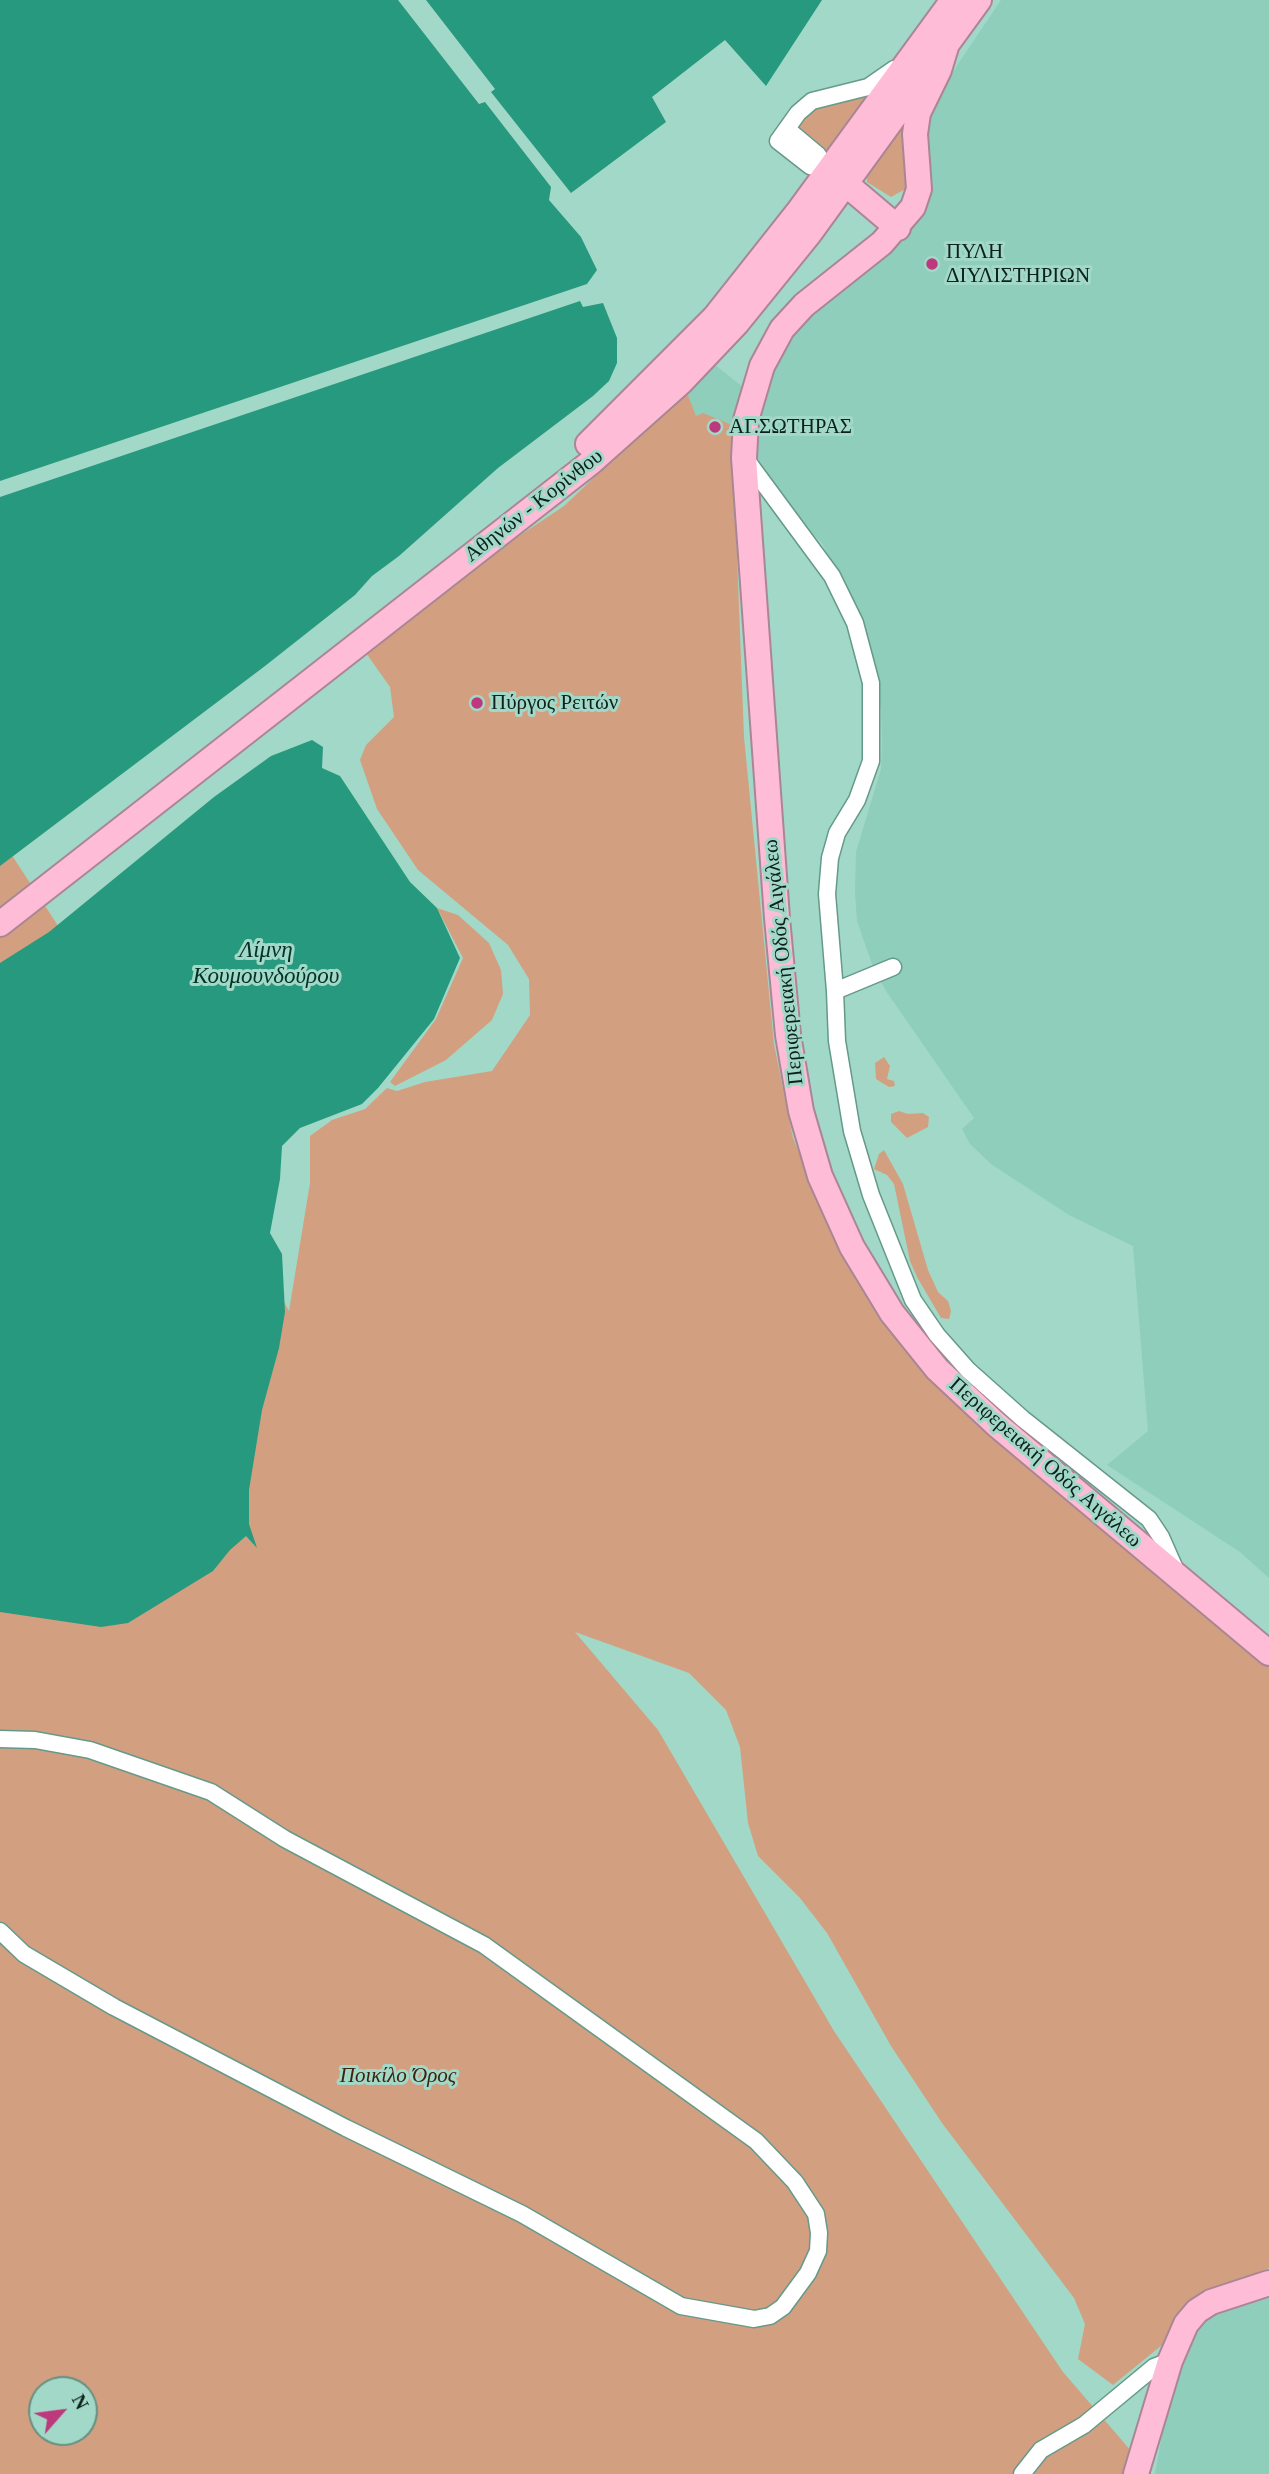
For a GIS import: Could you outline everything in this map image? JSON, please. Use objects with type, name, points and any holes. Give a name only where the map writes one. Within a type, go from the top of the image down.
[{"type":"highway","name":"Αθηνών - Κορίνθου","points":[[934,45],[953,0]]},
{"type":"highway","name":"Αθηνών - Κορίνθου","points":[[0,904],[599,435],[715,317],[836,176],[934,45],[979,0]]},
{"type":"highway","name":"Περιφερειακή Οδός Αιγάλεω","points":[[934,45],[939,70],[918,113],[915,134],[919,174],[917,199],[898,228],[804,305],[782,329],[750,400],[744,458],[783,987],[798,1098],[820,1176],[870,1279],[937,1369],[997,1425],[1269,1653]]},
{"type":"highway","name":"Αθηνών - Κορίνθου","points":[[0,924],[636,425],[737,323],[809,234],[836,176]]},
{"type":"highway","points":[[836,176],[898,228]]},
{"type":"highway","points":[[1136,2474],[1170,2361],[1186,2324],[1197,2311],[1211,2302],[1269,2283]]},
{"type":"highway","points":[[1144,2474],[1146,2446]]},
{"type":"street","points":[[836,176],[810,166],[783,135],[812,101],[868,88],[934,45]]},
{"type":"street","points":[[744,458],[832,576],[855,623],[871,683],[871,761],[857,800],[837,833],[830,858],[827,894],[840,1072],[852,1131],[875,1206],[913,1300],[937,1335],[968,1370],[1023,1419],[1149,1519],[1161,1537],[1178,1576]]},
{"type":"street","points":[[835,991],[893,967]]},
{"type":"street","points":[[0,1739],[35,1740],[90,1750],[211,1792],[285,1839],[484,1945],[756,2141],[795,2182],[816,2214],[820,2233],[818,2251],[808,2273],[783,2307],[770,2316],[754,2319],[698,2311],[664,2297],[522,2214],[346,2128],[114,2007],[24,1954],[0,1931]]},
{"type":"street","points":[[1022,2474],[1041,2450],[1084,2425],[1154,2367],[1170,2361]]},
{"type":"shaded area","points":[[1001,0],[1269,0],[1269,1578],[1240,1552],[1107,1465],[1148,1431],[1133,1246],[1069,1215],[991,1164],[970,1144],[962,1129],[974,1118],[886,991],[873,967],[857,921],[855,893],[856,852],[881,769],[881,709],[870,651],[859,621],[822,543],[789,511],[758,459],[752,438],[779,353],[800,321],[903,236],[924,115]]},
{"type":"shaded area","points":[[714,364],[744,388],[737,427],[696,417],[686,390]]},
{"type":"shaded area","points":[[1269,2292],[1269,2474],[1155,2474],[1166,2413],[1197,2322]]},
{"type":"green space","points":[[871,93],[829,149],[822,150],[796,126],[810,107]]},
{"type":"green space","points":[[906,120],[909,187],[891,197],[867,182],[867,174]]},
{"type":"green space","name":"Ποικίλο Όρος","points":[[686,390],[696,416],[703,413],[737,427],[733,451],[744,737],[774,1044],[793,1138],[823,1212],[854,1271],[895,1337],[953,1399],[1269,1665],[1269,2268],[1195,2299],[1182,2310],[1167,2341],[1113,2385],[1078,2359],[1085,2324],[1074,2298],[942,2123],[891,2046],[827,1933],[800,1898],[758,1856],[748,1823],[740,1747],[726,1710],[689,1673],[575,1632],[658,1730],[834,2031],[1063,2372],[1151,2474],[0,2474],[0,837],[187,1123],[289,1311],[310,1183],[310,1136],[332,1120],[365,1109],[387,1088],[397,1091],[425,1082],[492,1071],[530,1015],[529,979],[508,945],[418,870],[377,809],[360,760],[366,745],[394,717],[390,687],[366,653],[486,558],[564,506]]},
{"type":"green space","points":[[437,908],[458,915],[489,943],[501,970],[503,994],[492,1020],[446,1060],[395,1086],[390,1082],[436,1019],[463,958]]},
{"type":"green space","points":[[884,1057],[890,1066],[887,1079],[894,1081],[895,1086],[889,1087],[876,1079],[875,1063]]},
{"type":"green space","points":[[899,1111],[908,1114],[923,1113],[929,1117],[928,1127],[907,1138],[891,1122],[891,1114]]},
{"type":"green space","points":[[884,1150],[903,1184],[928,1270],[938,1292],[948,1301],[951,1311],[949,1319],[941,1318],[910,1261],[894,1184],[887,1175],[874,1169],[879,1154]]},
{"type":"water","points":[[0,0],[398,0],[479,104],[485,102],[551,187],[549,200],[581,237],[597,270],[587,284],[0,481]]},
{"type":"water","points":[[426,0],[822,0],[766,86],[725,40],[652,97],[666,122],[571,193],[491,92],[495,89]]},
{"type":"water","points":[[580,301],[583,307],[603,303],[617,338],[617,363],[609,381],[498,468],[399,556],[372,576],[355,595],[0,866],[0,497]]},
{"type":"water","name":"Λίμνη Κουμουνδούρου","points":[[312,740],[323,747],[322,768],[340,776],[410,882],[437,908],[460,958],[434,1019],[378,1088],[362,1104],[300,1128],[282,1146],[280,1179],[270,1233],[282,1254],[285,1312],[279,1348],[262,1410],[249,1490],[249,1524],[257,1548],[246,1536],[213,1571],[128,1623],[101,1627],[0,1612],[0,963],[49,932],[214,797],[271,756]]},
{"type":"place","name":"ΠΥΛΗ ΔΙΥΛΙΣΤΗΡΙΩΝ","points":[[932,264]]},
{"type":"place","name":"ΑΓ.ΣΩΤΗΡΑΣ","points":[[715,427]]},
{"type":"place","name":"Πύργος Ρειτών","points":[[477,703]]}]
